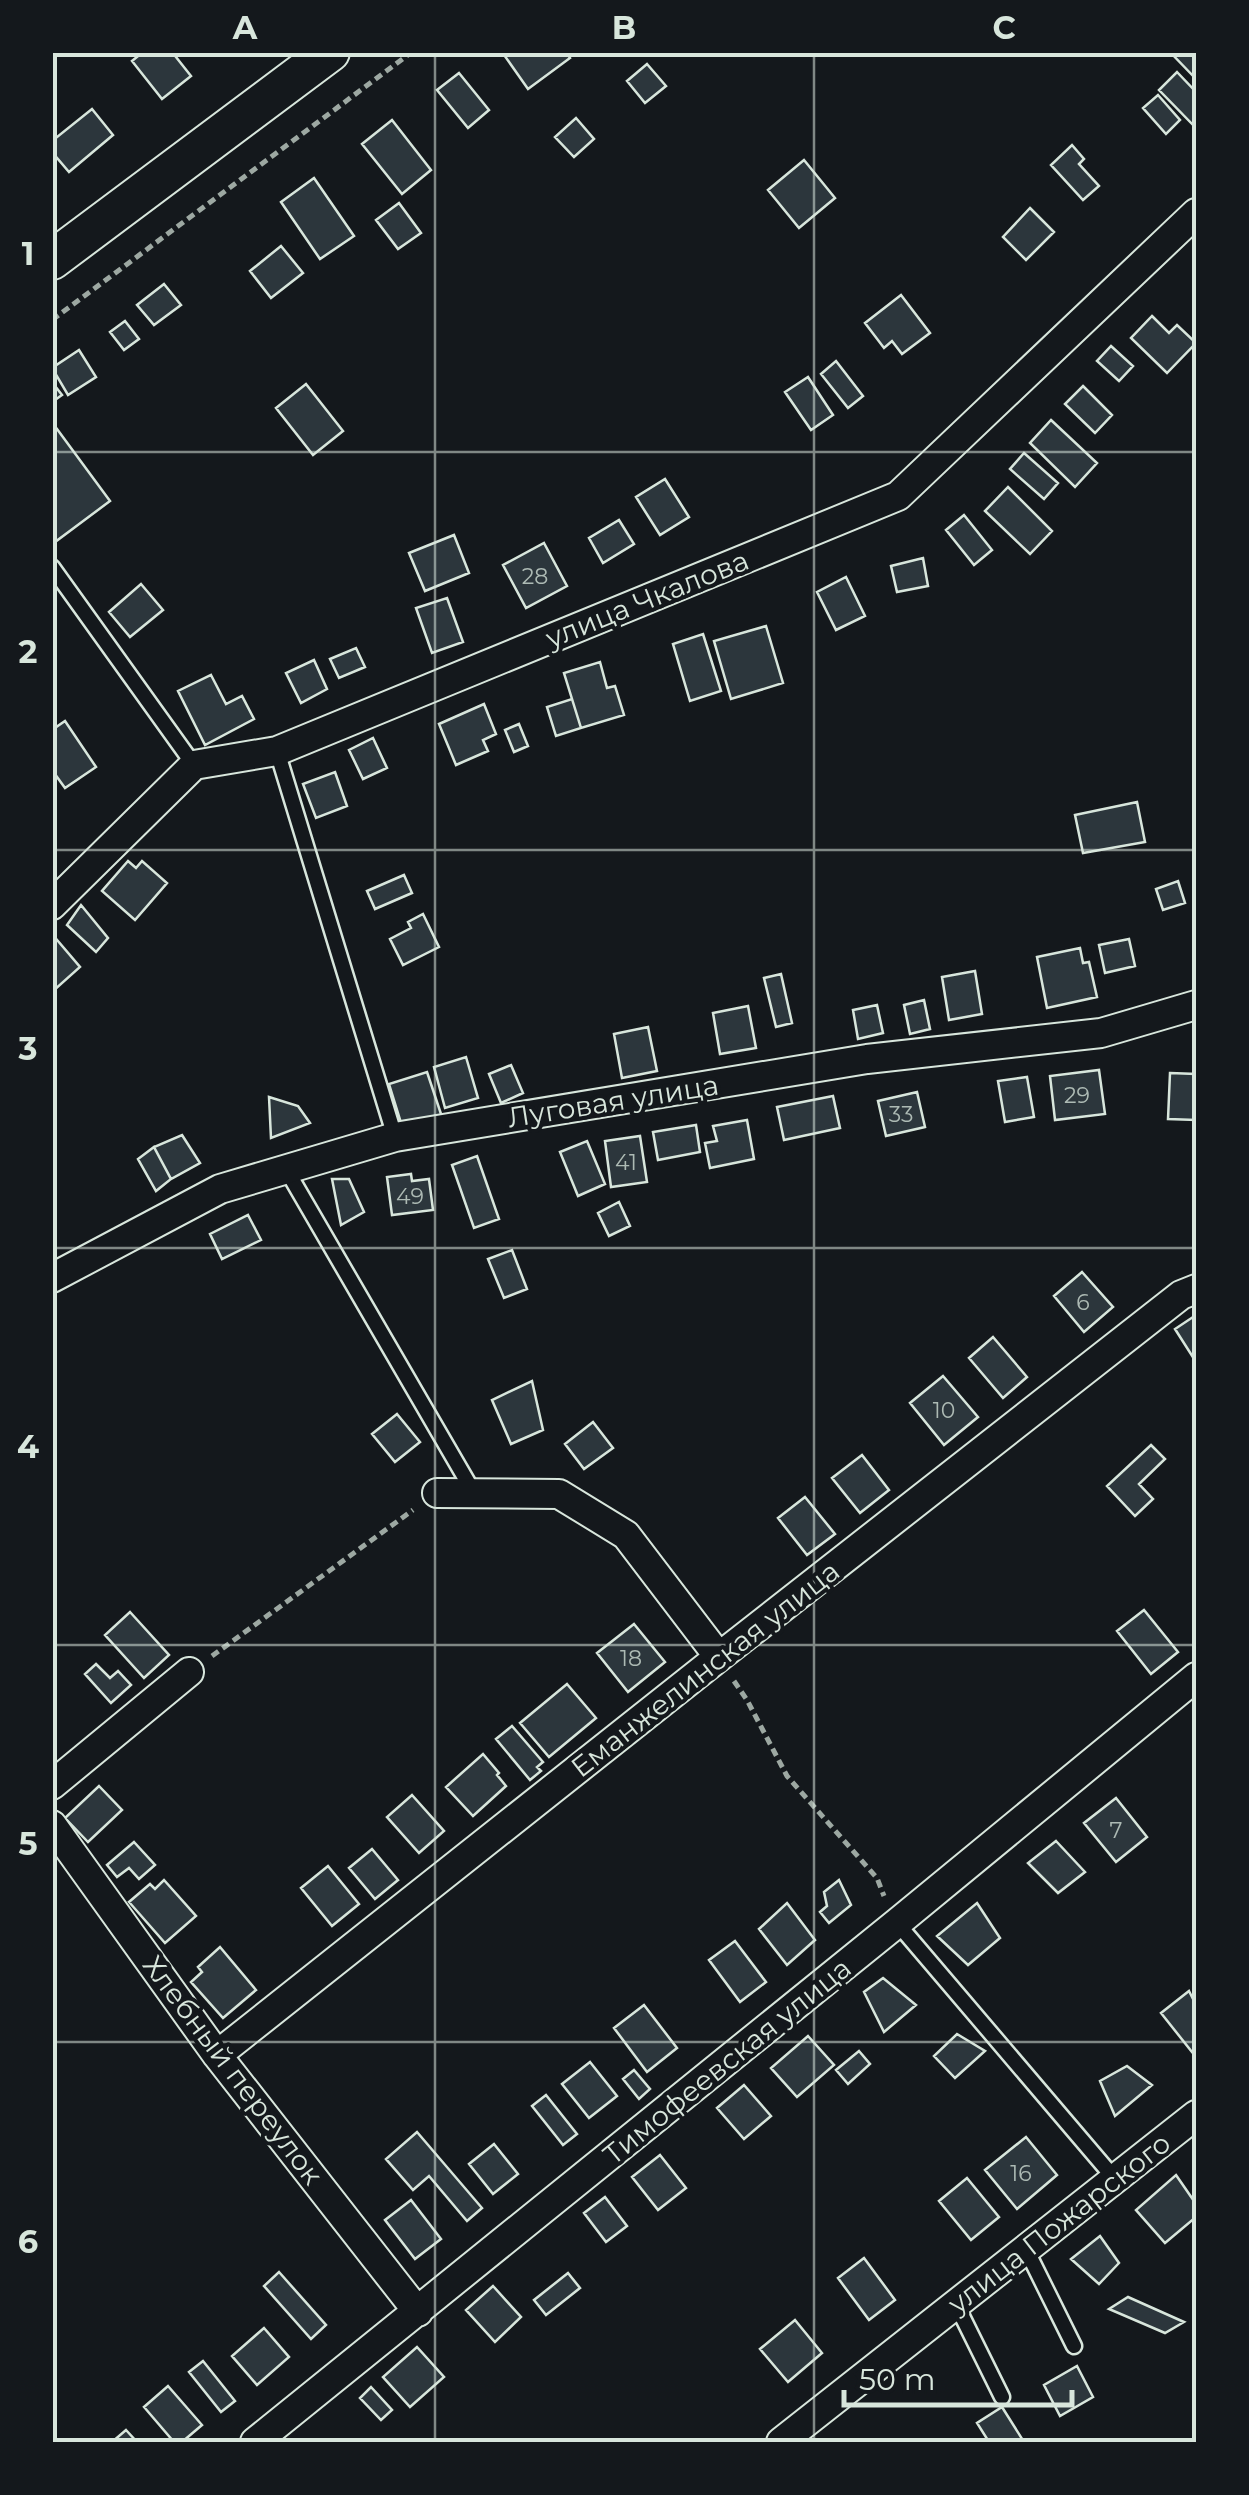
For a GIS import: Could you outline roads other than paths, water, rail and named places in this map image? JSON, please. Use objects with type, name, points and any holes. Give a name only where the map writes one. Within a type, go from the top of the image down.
[{"type":"main road","points":[[52,260],[330,52]]},
{"type":"street","name":"улица Чкалова","points":[[194,765],[277,751],[898,496],[1196,213]]},
{"type":"street","points":[[52,905],[194,765]]},
{"type":"street","name":"Луговая улица","points":[[52,1278],[220,1190],[395,1137],[868,1059],[1102,1033],[1196,1005]]},
{"type":"street","name":"Еманжелинская улица","points":[[218,2055],[1181,1295],[1196,1289]]},
{"type":"street","points":[[437,1493],[559,1494],[626,1535],[719,1658]]},
{"type":"street","points":[[52,1785],[189,1672]]},
{"type":"street","name":"Тимофеевская улица","points":[[255,2442],[1196,1676]]},
{"type":"street","name":"Хлебный переулок","points":[[52,1825],[218,2055],[418,2312]]},
{"type":"street","name":"улица Пожарского","points":[[781,2442],[1196,2115]]},
{"type":"lane","points":[[52,566],[194,765]]},
{"type":"lane","points":[[277,751],[395,1137]]},
{"type":"lane","points":[[286,1170],[475,1494]]},
{"type":"lane","points":[[897,1923],[1115,2180]]},
{"type":"lane","points":[[1026,2249],[1074,2346]]},
{"type":"lane","points":[[956,2304],[1002,2397]]}]
